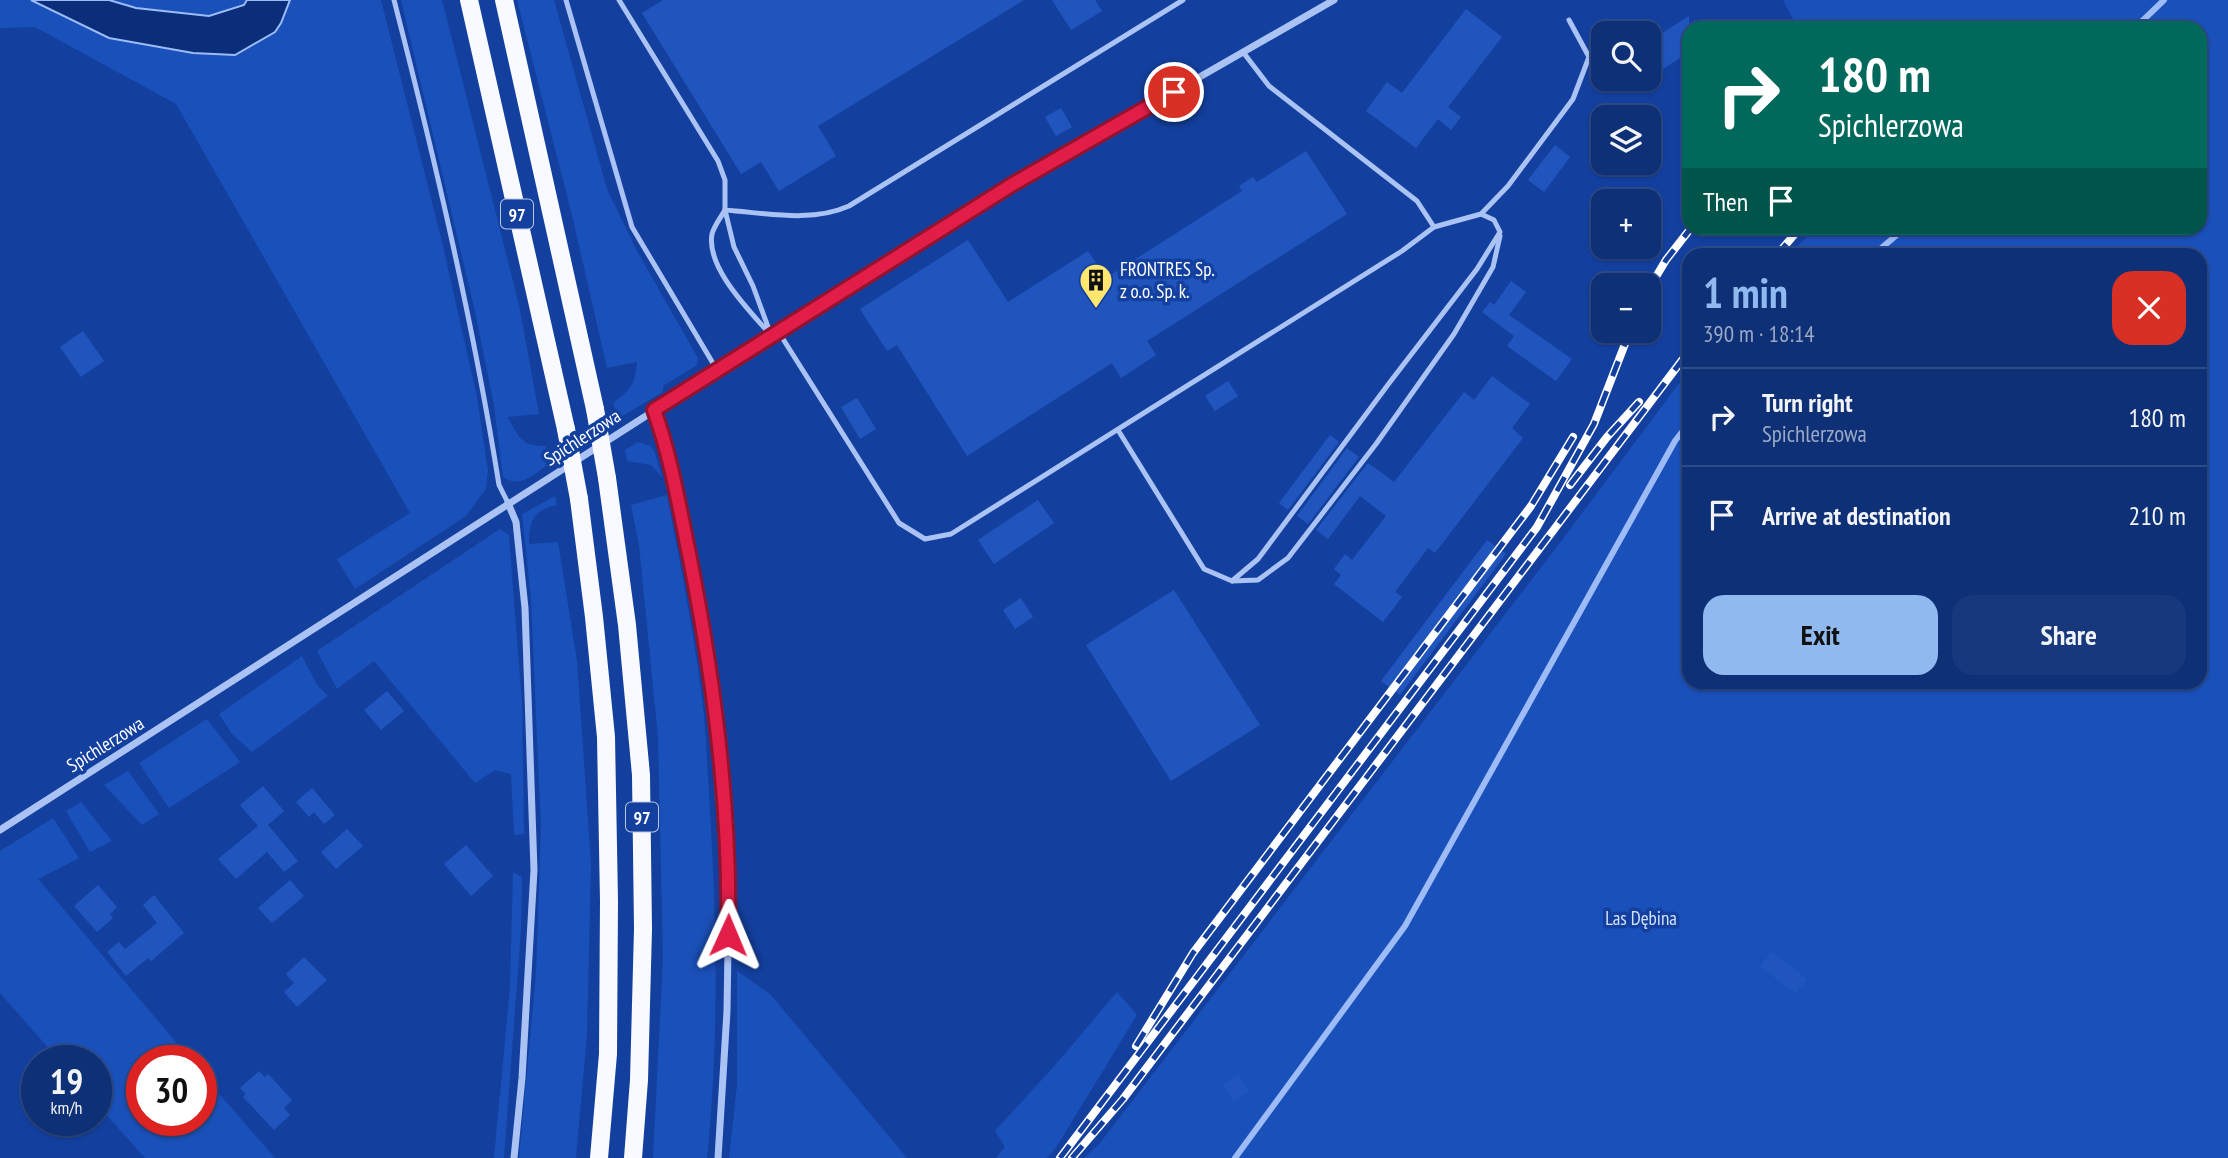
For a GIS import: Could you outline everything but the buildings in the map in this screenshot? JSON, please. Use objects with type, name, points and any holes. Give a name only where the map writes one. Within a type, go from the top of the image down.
[{"type":"main road","name":"97","points":[[469,0],[566,429],[579,499],[594,617],[606,737],[609,901],[608,1054],[599,1158]]},
{"type":"main road","name":"97","points":[[504,0],[595,409],[627,625],[641,775],[643,929],[639,1080],[633,1158]]},
{"type":"street","name":"Spichlerzowa","points":[[0,830],[508,503],[1013,184],[1334,0]]},
{"type":"street","points":[[654,410],[667,447],[706,641],[719,744],[729,884],[727,1011],[718,1158]]},
{"type":"street","points":[[508,503],[516,522],[524,608],[534,870],[522,1078],[514,1158]]},
{"type":"lane","points":[[394,0],[466,303],[499,485],[508,503]]},
{"type":"lane","points":[[565,0],[632,227],[717,370]]},
{"type":"lane","points":[[620,0],[718,161],[725,180],[725,210],[734,247],[775,333],[899,523],[925,539],[951,534],[1402,251],[1434,227],[1481,214],[1508,186],[1573,99],[1589,57],[1569,20]]},
{"type":"lane","points":[[725,210],[816,216],[849,206],[1183,0]]},
{"type":"lane","points":[[1242,52],[1269,86],[1418,201],[1434,227]]},
{"type":"lane","points":[[725,210],[713,232],[712,247],[719,267],[736,295],[775,333]]},
{"type":"lane","points":[[1118,430],[1205,569],[1232,581],[1258,580],[1288,558],[1454,334],[1493,267],[1500,232],[1493,220],[1481,214]]},
{"type":"lane","points":[[1232,581],[1258,559],[1477,269],[1500,232]]},
{"type":"green space","points":[[0,0],[31,0],[109,38],[281,23],[290,0],[381,0],[442,242],[477,397],[488,471],[486,489],[466,516],[355,589],[337,559],[410,513],[176,104],[35,27],[0,28]]},
{"type":"green space","points":[[109,0],[247,0],[244,5],[209,16],[136,8]]},
{"type":"green space","points":[[401,0],[442,0],[519,305],[539,414],[508,417],[527,443],[546,446],[549,464],[521,481],[503,477],[494,405],[474,307]]},
{"type":"green space","points":[[517,0],[554,0],[607,189],[637,251],[698,358],[697,365],[663,386],[663,392],[619,418],[613,403],[631,386],[637,362],[607,368],[572,215]]},
{"type":"green space","name":"Las Dębina","points":[[1783,0],[2228,0],[2228,1158],[1084,1158],[1100,1143],[1682,379],[1682,689],[2207,689],[2207,248],[1796,248],[1808,235],[2207,235],[2207,21],[1794,21]]},
{"type":"green space","points":[[638,442],[651,446],[662,477],[651,465],[627,461],[625,450]]},
{"type":"green space","points":[[667,495],[697,661],[707,752],[716,985],[714,1072],[707,1158],[653,1158],[663,959],[658,737],[639,545],[631,505]]},
{"type":"green space","points":[[555,496],[557,505],[542,510],[534,518],[529,544],[558,542],[577,661],[591,864],[587,1034],[576,1158],[519,1158],[536,974],[541,829],[531,598],[522,514]]},
{"type":"green space","points":[[500,529],[509,535],[522,704],[524,834],[514,835],[511,774],[495,770],[475,783],[374,661],[337,689],[317,651]]},
{"type":"green space","points":[[302,656],[317,685],[328,696],[252,752],[232,734],[219,714]]},
{"type":"green space","points":[[207,719],[240,762],[169,808],[139,763]]},
{"type":"green space","points":[[128,771],[159,814],[142,825],[104,785]]},
{"type":"green space","points":[[81,802],[112,841],[90,852],[66,811]]},
{"type":"green space","points":[[53,818],[79,858],[38,879],[178,1045],[126,1045],[126,1136],[217,1136],[217,1091],[275,1158],[145,1158],[112,1121],[112,1045],[46,1045],[0,993],[0,851]]},
{"type":"green space","points":[[513,872],[522,877],[521,930],[504,1158],[494,1158],[510,987]]},
{"type":"green space","points":[[737,971],[770,994],[907,1158],[729,1158],[737,1085]]},
{"type":"green space","points":[[1117,992],[1137,1015],[1057,1146],[1047,1158],[996,1158],[1005,1147],[995,1131]]},
{"type":"shaded area","points":[[31,0],[109,0],[136,8],[209,16],[244,5],[247,0],[290,0],[275,32],[235,55],[193,53],[109,38]]},
{"type":"waterway","points":[[2142,21],[2164,0]]},
{"type":"waterway","points":[[1881,248],[1897,235]]},
{"type":"waterway","points":[[1235,1158],[1405,926],[1682,432]]},
{"type":"railway","points":[[1658,273],[1686,235]]},
{"type":"railway","points":[[1783,248],[1794,235]]},
{"type":"railway","points":[[1060,1158],[1537,527],[1594,424],[1625,343]]},
{"type":"railway","points":[[1072,1158],[1123,1099],[1682,360]]},
{"type":"railway","points":[[1570,485],[1607,437],[1639,402]]},
{"type":"railway","points":[[1136,1046],[1193,953],[1531,506],[1573,437]]},
{"type":"place","name":"FRONTRES Sp. z o.o. Sp. k.","points":[[1096,310]]},
{"type":"route","points":[[728,935],[729,884],[719,744],[706,641],[667,447],[654,410],[1013,184],[1174,92]]}]
